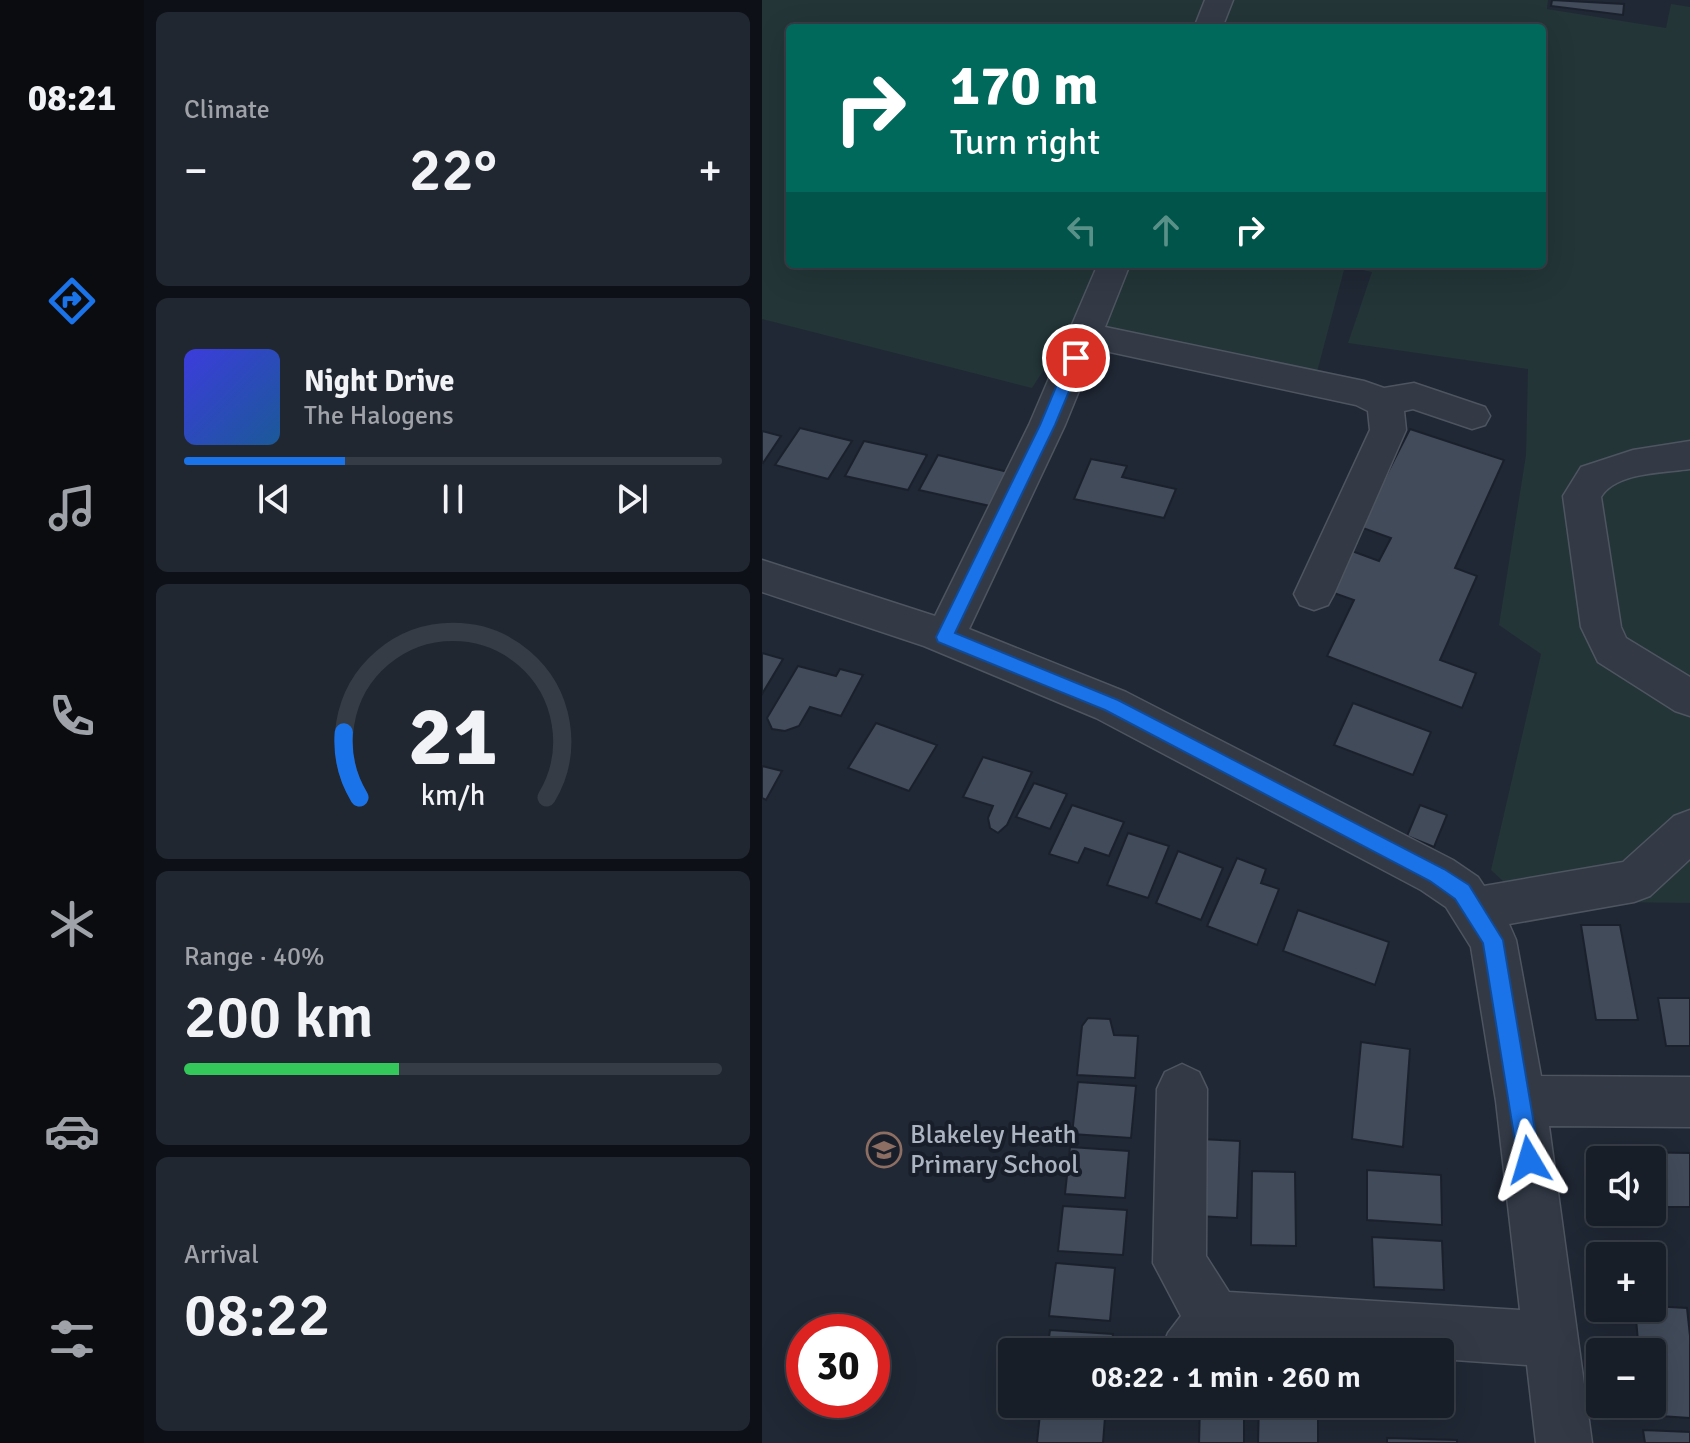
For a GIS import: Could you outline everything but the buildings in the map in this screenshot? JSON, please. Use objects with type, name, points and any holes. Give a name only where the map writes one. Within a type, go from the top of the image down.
[{"type":"street","points":[[1210,24],[1219,0]]},
{"type":"street","points":[[945,637],[1047,425],[1112,268]]},
{"type":"street","points":[[1085,335],[1364,394],[1381,402],[1389,415],[1388,430],[1314,594]]},
{"type":"street","points":[[1381,402],[1414,396],[1472,416]]},
{"type":"street","points":[[1690,455],[1633,464],[1594,477],[1582,496],[1601,627],[1612,650],[1690,698]]},
{"type":"street","points":[[762,576],[945,637],[1111,705],[1437,875],[1462,892],[1493,940],[1521,1101],[1564,1443]]},
{"type":"street","points":[[1473,909],[1634,881],[1690,830]]},
{"type":"street","points":[[1182,1089],[1179,1263],[1200,1335],[1551,1339]]},
{"type":"street","points":[[1521,1101],[1690,1102]]},
{"type":"shaded area","points":[[762,0],[1548,0],[1547,9],[1666,28],[1671,4],[1690,7],[1690,903],[1614,902],[1542,917],[1491,870],[1541,654],[1499,625],[1526,455],[1528,369],[1348,343],[1372,272],[1354,268],[1546,268],[1546,24],[786,24],[786,268],[1344,268],[1317,372],[1069,331],[1032,388],[762,319]]},
{"type":"place","name":"Blakeley Heath Primary School","points":[[884,1150]]},
{"type":"route","points":[[1076,358],[945,637],[1111,705],[1437,875],[1462,892],[1493,940],[1529,1160]]}]
